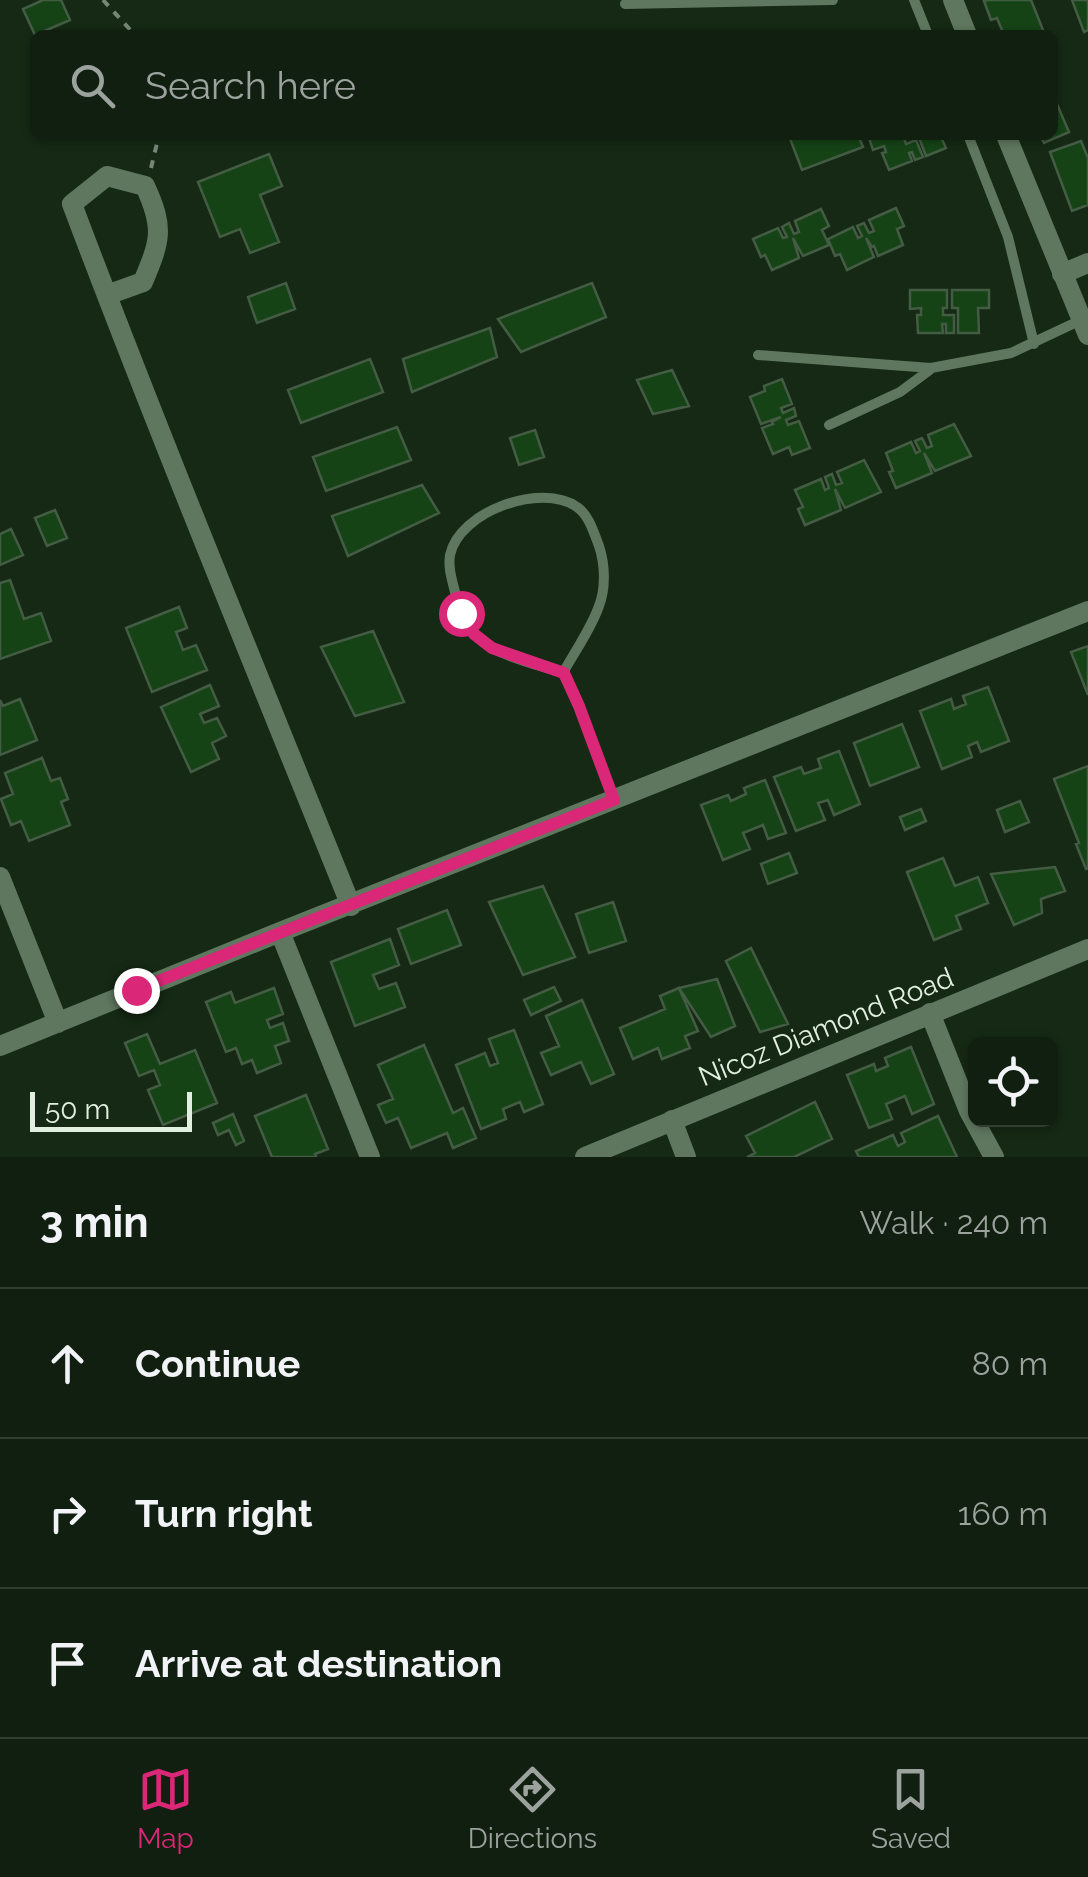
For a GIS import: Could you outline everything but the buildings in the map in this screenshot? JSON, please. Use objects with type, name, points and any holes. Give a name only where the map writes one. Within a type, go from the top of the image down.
[{"type":"street","points":[[953,0],[964,30]]},
{"type":"street","points":[[1008,140],[1084,328]]},
{"type":"street","points":[[107,296],[142,282],[159,245],[156,209],[144,186],[107,176],[72,204],[107,296],[351,906]]},
{"type":"street","points":[[1062,274],[1088,264]]},
{"type":"street","points":[[0,1046],[1088,611]]},
{"type":"street","points":[[0,877],[58,1023]]},
{"type":"street","points":[[280,932],[370,1157]]},
{"type":"street","name":"Nicoz Diamond Road","points":[[585,1157],[1088,949]]},
{"type":"street","points":[[930,1013],[969,1111],[994,1157]]},
{"type":"street","points":[[672,1120],[686,1157]]},
{"type":"lane","points":[[624,4],[833,0]]},
{"type":"lane","points":[[914,0],[926,30]]},
{"type":"lane","points":[[970,140],[1008,237],[1034,344]]},
{"type":"lane","points":[[758,356],[931,368],[1011,353],[1084,328]]},
{"type":"lane","points":[[829,425],[900,392],[931,368]]},
{"type":"lane","points":[[564,673],[600,604],[604,562],[591,525],[579,508],[554,498],[514,502],[480,515],[461,532],[450,553],[450,575],[461,613],[474,634],[492,648],[564,673],[614,800]]},
{"type":"path","points":[[103,0],[130,30]]},
{"type":"path","points":[[144,186],[157,140]]},
{"type":"route","points":[[136,990],[614,800],[564,673],[492,648],[474,634],[461,613]]}]
